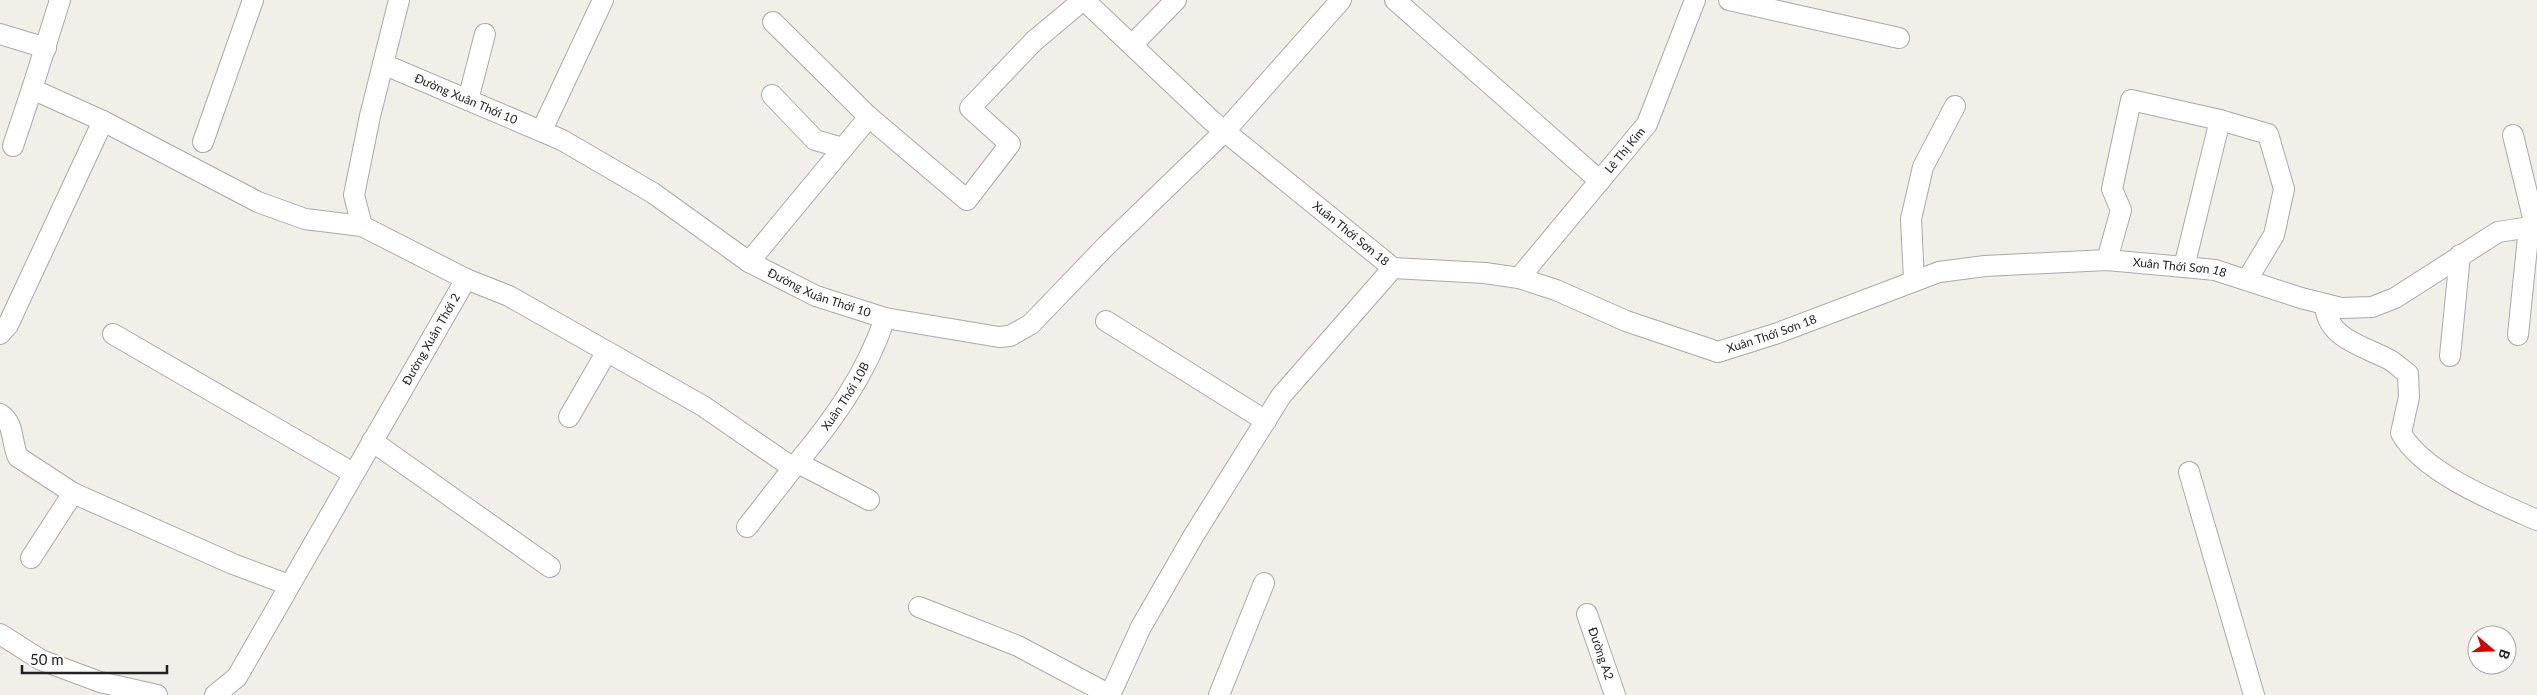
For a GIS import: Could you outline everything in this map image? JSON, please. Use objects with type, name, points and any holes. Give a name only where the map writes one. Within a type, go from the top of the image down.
[{"type":"street","points":[[13,146],[60,0]]},
{"type":"street","points":[[203,142],[253,0]]},
{"type":"street","points":[[32,89],[103,121],[258,202],[304,219],[362,226],[354,195],[399,0]]},
{"type":"street","points":[[542,130],[603,0]]},
{"type":"street","points":[[773,22],[869,116],[967,200],[1010,144],[970,108],[1034,41],[1083,0]]},
{"type":"street","name":"Xuân Thới Sơn 18","points":[[1083,0],[1225,131],[1393,268],[1484,273],[1518,278],[1556,290],[1626,321],[1718,352],[1778,333],[1914,280],[1939,272],[1985,266],[2107,260],[2216,270],[2341,308],[2372,307],[2396,298],[2498,232],[2533,226]]},
{"type":"street","points":[[1132,45],[1176,0]]},
{"type":"street","name":"Đường Xuân Thới 10","points":[[383,64],[542,130],[653,193],[749,262],[816,296],[885,318],[988,337],[1010,336],[1031,324],[1106,246],[1225,131],[1341,0]]},
{"type":"street","name":"Lê Thị Kim","points":[[1518,278],[1647,124],[1695,0]]},
{"type":"street","points":[[1729,0],[1899,38]]},
{"type":"street","points":[[1398,1],[1600,181]]},
{"type":"street","points":[[0,34],[46,48]]},
{"type":"street","points":[[468,100],[485,34]]},
{"type":"street","points":[[772,95],[815,140],[842,148]]},
{"type":"street","points":[[2107,260],[2121,210],[2112,189],[2131,100],[2220,120],[2268,134],[2284,189],[2274,235],[2247,280]]},
{"type":"street","points":[[1914,280],[1911,219],[1923,167],[1955,106]]},
{"type":"street","points":[[749,262],[869,116]]},
{"type":"street","points":[[2184,267],[2220,120]]},
{"type":"street","points":[[0,334],[8,325],[103,121]]},
{"type":"street","points":[[2513,134],[2533,226],[2518,335]]},
{"type":"street","name":"Đường Xuân Thới 2","points":[[220,694],[237,677],[466,279],[362,226]]},
{"type":"street","points":[[2450,356],[2460,255]]},
{"type":"street","points":[[919,607],[1018,646],[1110,695],[1146,619],[1194,535],[1281,396],[1393,268]]},
{"type":"street","points":[[466,279],[509,296],[703,406],[796,465],[868,500]]},
{"type":"street","points":[[2325,304],[2326,317],[2333,328],[2352,342],[2388,358],[2408,374],[2409,397],[2401,433],[2408,447],[2426,462],[2487,499],[2537,520]]},
{"type":"street","name":"Xuân Thới 10B","points":[[747,526],[828,426],[864,371],[885,318]]},
{"type":"street","points":[[1106,321],[1266,421]]},
{"type":"street","points":[[112,334],[353,473]]},
{"type":"street","points":[[569,417],[606,352]]},
{"type":"street","points":[[0,414],[6,418],[11,426],[13,448],[18,457],[73,493],[233,564],[289,585]]},
{"type":"street","points":[[372,441],[550,567]]},
{"type":"street","points":[[2190,472],[2254,695]]},
{"type":"street","points":[[31,558],[73,493]]},
{"type":"street","points":[[1219,695],[1264,584]]},
{"type":"street","name":"Đường A2","points":[[1587,614],[1615,695]]},
{"type":"street","points":[[0,634],[41,660],[100,682],[157,695]]}]
